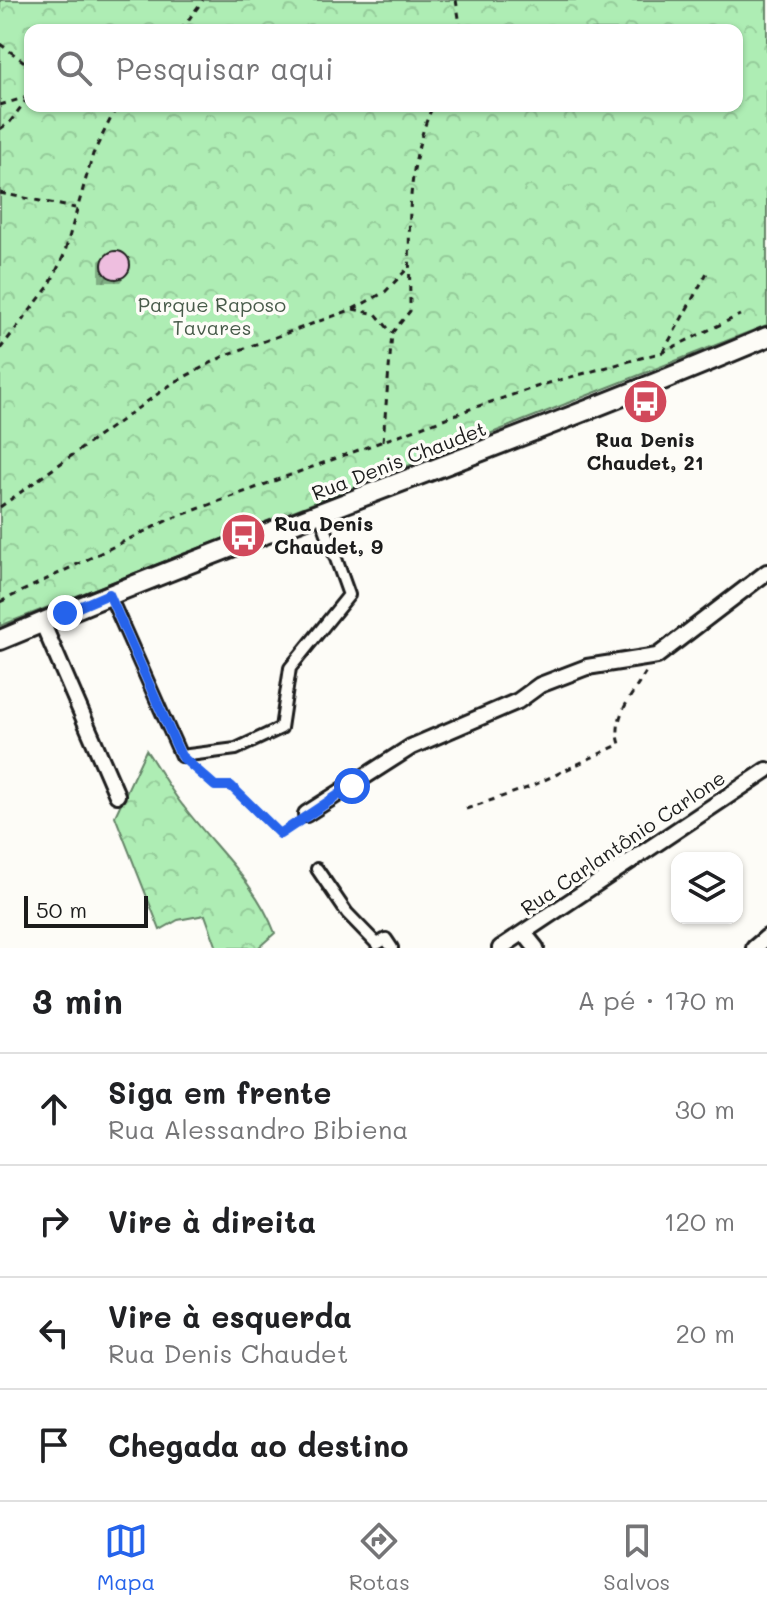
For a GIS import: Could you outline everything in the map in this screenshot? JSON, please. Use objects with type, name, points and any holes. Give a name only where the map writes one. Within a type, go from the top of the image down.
[{"type":"street","name":"Rua Denis Chaudet","points":[[0,640],[109,594],[622,398],[767,337]]},
{"type":"street","points":[[109,594],[181,756],[236,749],[281,728],[290,668],[349,595],[320,514]]},
{"type":"street","points":[[306,814],[411,747],[518,701],[540,685],[587,667],[657,656],[767,572]]},
{"type":"street","points":[[42,622],[117,795]]},
{"type":"street","name":"Rua Carlantônio Carlone","points":[[500,948],[767,770]]},
{"type":"street","points":[[317,869],[347,913],[377,944],[386,939],[392,948]]},
{"type":"street","points":[[524,933],[536,948]]},
{"type":"street","points":[[754,948],[767,937]]},
{"type":"path","points":[[185,24],[203,0]]},
{"type":"path","points":[[456,0],[460,24]]},
{"type":"path","points":[[0,44],[24,62]]},
{"type":"path","points":[[0,105],[24,98]]},
{"type":"path","points":[[0,129],[10,122],[24,104]]},
{"type":"path","points":[[0,349],[49,286],[64,255],[93,154],[114,112]]},
{"type":"path","points":[[383,441],[392,333],[410,311],[407,217],[421,145],[431,112]]},
{"type":"path","points":[[0,193],[75,208]]},
{"type":"path","points":[[0,507],[173,383],[226,355],[353,309],[385,292],[410,266]]},
{"type":"path","points":[[663,352],[708,271]]},
{"type":"path","points":[[353,309],[376,314],[392,333]]},
{"type":"path","points":[[0,602],[168,520],[545,384],[663,352],[740,315]]},
{"type":"path","points":[[466,809],[530,787],[620,744],[616,731],[619,718],[657,656]]},
{"type":"path","points":[[181,756],[215,786],[231,786],[280,834],[306,814]]},
{"type":"green space","name":"Parque Raposo Tavares","points":[[0,0],[767,0],[767,325],[0,626]]},
{"type":"green space","points":[[146,750],[179,800],[246,882],[267,915],[275,933],[258,948],[217,948],[205,915],[178,920],[160,930],[115,816]]},
{"type":"building","points":[[116,251],[126,255],[130,265],[126,275],[116,279],[106,275],[102,265],[106,255]]},
{"type":"place","name":"Rua Denis Chaudet, 21","points":[[645,401]]},
{"type":"place","name":"Rua Denis Chaudet, 9","points":[[243,536]]},
{"type":"route","points":[[65,613],[109,594],[181,756],[215,786],[231,786],[280,834],[352,786]]}]
